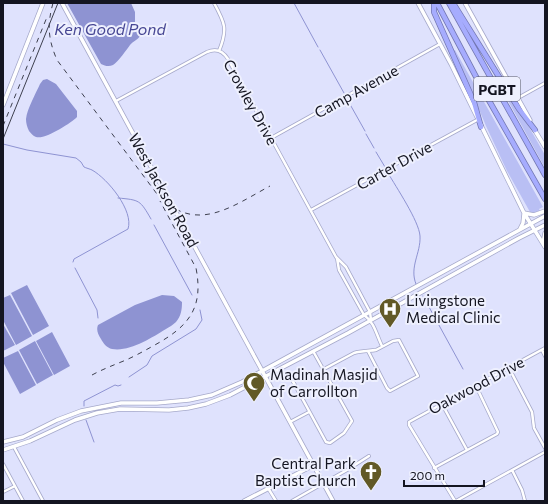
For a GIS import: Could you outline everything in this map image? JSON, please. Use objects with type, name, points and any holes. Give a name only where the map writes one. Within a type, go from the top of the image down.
[{"type":"highway","points":[[436,3],[434,12],[474,102],[481,127]]},
{"type":"highway","name":"PGBT","points":[[436,3],[483,90],[545,199]]},
{"type":"highway","name":"PGBT","points":[[449,3],[545,175]]},
{"type":"highway","points":[[454,3],[519,109],[535,130]]},
{"type":"main road","points":[[3,105],[43,3]]},
{"type":"main road","name":"West Jackson Road","points":[[62,3],[333,501]]},
{"type":"main road","points":[[418,3],[524,213],[544,246]]},
{"type":"main road","points":[[465,3],[545,147]]},
{"type":"main road","points":[[524,213],[534,215],[545,211]]},
{"type":"main road","points":[[519,231],[523,223],[524,213]]},
{"type":"main road","points":[[3,442],[23,437],[64,417],[81,411],[132,402],[176,402],[201,398],[229,388],[545,216]]},
{"type":"main road","points":[[3,450],[37,438],[86,416],[108,411],[131,409],[169,410],[188,408],[206,404],[230,395],[545,225]]},
{"type":"main road","points":[[544,246],[543,239],[545,233]]},
{"type":"main road","points":[[485,250],[488,256]]},
{"type":"main road","points":[[446,271],[449,277]]},
{"type":"main road","points":[[131,409],[132,402]]},
{"type":"main road","points":[[14,447],[23,437]]},
{"type":"main road","points":[[244,501],[314,465]]},
{"type":"street","points":[[214,3],[221,16],[225,30],[224,40],[219,51]]},
{"type":"street","name":"Camp Avenue","points":[[271,138],[440,44]]},
{"type":"street","name":"Crowley Drive","points":[[116,102],[207,52],[212,50],[219,51],[226,56],[336,257],[339,270],[364,315],[371,320]]},
{"type":"street","points":[[518,98],[545,83]]},
{"type":"street","name":"Carter Drive","points":[[311,210],[477,120]]},
{"type":"street","name":"Crowley Drive","points":[[336,257],[346,267],[370,312],[371,320]]},
{"type":"street","points":[[371,320],[382,346]]},
{"type":"street","points":[[324,369],[350,355],[368,350],[376,350],[392,341],[399,340],[418,376],[390,391],[368,350]]},
{"type":"street","name":"Oakwood Drive","points":[[434,468],[408,423],[545,348]]},
{"type":"street","points":[[542,350],[545,356]]},
{"type":"street","points":[[289,378],[295,385],[326,442],[330,443],[344,433],[352,421],[313,351]]},
{"type":"street","points":[[509,368],[532,412],[534,428],[545,448]]},
{"type":"street","points":[[476,386],[498,432],[497,434],[434,468],[456,501],[545,452]]},
{"type":"street","points":[[442,404],[467,450]]},
{"type":"street","points":[[290,422],[309,412]]},
{"type":"street","points":[[14,447],[43,501]]},
{"type":"street","points":[[292,501],[369,456]]},
{"type":"street","points":[[3,464],[23,501]]},
{"type":"street","points":[[512,470],[522,490],[525,501]]},
{"type":"street","points":[[3,492],[15,486]]},
{"type":"street","points":[[268,488],[276,501]]},
{"type":"shaded area","points":[[473,37],[545,155],[545,168]]},
{"type":"shaded area","points":[[454,50],[543,207],[539,209],[540,211],[533,214],[530,212],[507,171]]},
{"type":"water","name":"Ken Good Pond","points":[[67,3],[131,3],[135,12],[135,25],[140,36],[113,65],[102,65]]},
{"type":"water","points":[[47,79],[56,84],[77,111],[77,117],[64,127],[51,134],[36,137],[28,130],[26,119],[40,84],[43,80]]},
{"type":"water","points":[[27,285],[49,326],[33,335],[11,293]]},
{"type":"water","points":[[10,295],[32,336],[16,345],[3,320],[3,298]]},
{"type":"water","points":[[162,295],[174,296],[182,302],[180,315],[175,323],[140,344],[126,348],[112,349],[108,348],[104,344],[97,329],[98,325],[135,305]]},
{"type":"water","points":[[3,324],[15,345],[3,351]]},
{"type":"water","points":[[52,332],[70,366],[54,375],[36,341]]},
{"type":"water","points":[[35,341],[53,375],[37,384],[19,350]]},
{"type":"water","points":[[18,351],[36,385],[20,394],[3,362],[3,358]]},
{"type":"waterway","points":[[294,3],[318,47]]},
{"type":"waterway","points":[[320,50],[344,93]]},
{"type":"waterway","points":[[347,99],[365,131]]},
{"type":"waterway","points":[[366,134],[374,148]]},
{"type":"waterway","points":[[3,144],[27,150],[76,158],[84,167],[92,170],[105,180],[118,196],[127,213],[129,222],[128,229],[74,259],[73,262]]},
{"type":"waterway","points":[[376,152],[385,167]]},
{"type":"waterway","points":[[388,173],[412,213],[419,230],[420,242],[414,266],[414,278],[416,284]]},
{"type":"waterway","points":[[118,198],[131,199],[139,202],[151,219]]},
{"type":"waterway","points":[[154,225],[192,295]]},
{"type":"waterway","points":[[75,268],[97,310],[98,318]]},
{"type":"waterway","points":[[423,296],[463,369]]},
{"type":"waterway","points":[[129,377],[147,365],[152,356],[196,329],[202,320],[200,310]]},
{"type":"waterway","points":[[84,406],[84,401],[115,385],[121,385]]},
{"type":"waterway","points":[[86,420],[94,442]]},
{"type":"tram line","points":[[3,139],[58,3]]},
{"type":"railway","points":[[53,3],[49,32],[57,60],[157,194],[171,206],[185,213],[199,215],[213,213],[227,209],[270,186]]},
{"type":"railway","points":[[3,126],[47,17]]},
{"type":"railway","points":[[92,375],[133,357],[176,332],[191,315],[195,306],[198,295],[196,268],[160,201]]},
{"type":"place","name":"Livingstone Medical Clinic","points":[[390,328]]},
{"type":"place","name":"Madinah Masjid of Carrollton","points":[[254,402]]},
{"type":"place","name":"Central Park Baptist Church","points":[[371,492]]}]
